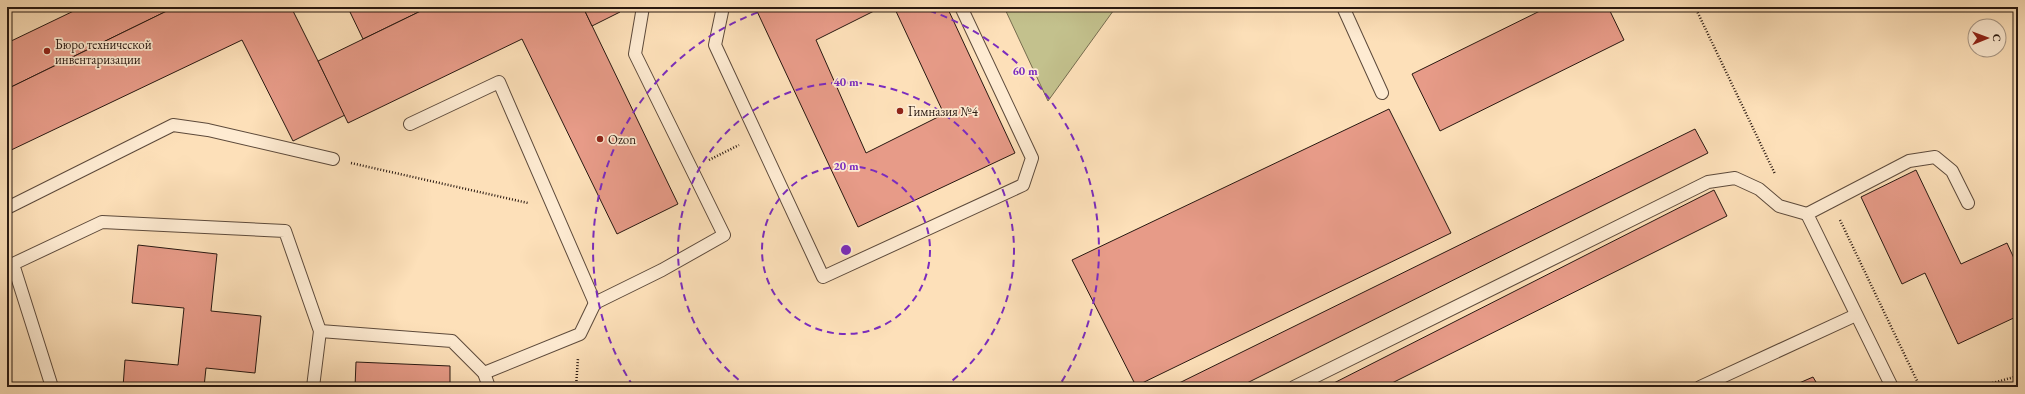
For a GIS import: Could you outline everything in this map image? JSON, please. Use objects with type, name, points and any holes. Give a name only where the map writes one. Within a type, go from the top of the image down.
[{"type":"lane","points":[[484,373],[580,334],[595,303],[662,270],[724,235],[635,54],[643,7]]},
{"type":"lane","points":[[724,7],[715,45],[823,277],[1023,185],[1032,158],[961,7]]},
{"type":"lane","points":[[1344,7],[1382,93]]},
{"type":"lane","points":[[410,124],[500,82],[595,303]]},
{"type":"lane","points":[[7,208],[173,125],[208,130],[333,159]]},
{"type":"lane","points":[[1294,387],[1708,182],[1735,178],[1759,189],[1779,206],[1807,214],[1909,161],[1934,158],[1952,171],[1968,203]]},
{"type":"lane","points":[[1807,214],[1892,387]]},
{"type":"lane","points":[[52,387],[13,264],[102,222],[285,231],[320,331],[314,387]]},
{"type":"lane","points":[[1700,387],[1856,315]]},
{"type":"lane","points":[[320,331],[452,341],[484,373],[489,387]]},
{"type":"path","points":[[1695,7],[1775,175]]},
{"type":"path","points":[[691,169],[757,135]]},
{"type":"path","points":[[333,159],[554,208]]},
{"type":"path","points":[[1831,202],[1920,387]]},
{"type":"path","points":[[576,387],[580,334]]},
{"type":"path","points":[[1978,387],[2018,376]]},
{"type":"shaded area","points":[[1004,7],[1116,7],[1048,101]]},
{"type":"building","points":[[82,7],[175,7],[7,89],[7,43]]},
{"type":"building","points":[[175,7],[291,7],[345,115],[293,141],[242,40],[7,152],[7,89]]},
{"type":"building","points":[[360,7],[429,7],[363,39],[350,12]]},
{"type":"building","points":[[429,7],[583,7],[678,204],[617,234],[522,39],[348,123],[318,61]]},
{"type":"building","points":[[583,7],[618,7],[620,12],[592,26]]},
{"type":"building","points":[[755,7],[882,7],[816,40],[866,153],[944,114],[894,7],[947,7],[1015,153],[858,227]]},
{"type":"building","points":[[1548,7],[1608,7],[1624,40],[1440,131],[1412,74]]},
{"type":"building","points":[[1389,109],[1451,233],[1136,386],[1072,260]]},
{"type":"building","points":[[1695,129],[1708,153],[1239,387],[1171,387]]},
{"type":"building","points":[[1916,170],[1961,264],[2007,243],[2018,267],[2018,316],[1958,344],[1925,273],[1902,284],[1861,197]]},
{"type":"building","points":[[1714,190],[1727,216],[1384,387],[1326,387]]},
{"type":"building","points":[[138,245],[217,254],[211,311],[261,316],[255,373],[206,368],[204,387],[123,387],[125,360],[178,365],[184,308],[132,303]]},
{"type":"building","points":[[356,362],[450,366],[450,387],[355,387]]},
{"type":"building","points":[[1813,377],[1819,387],[1790,387]]},
{"type":"place","name":"Бюро технической инвентаризации","points":[[47,51]]},
{"type":"place","name":"Гимназия №4","points":[[900,111]]},
{"type":"place","name":"Ozon","points":[[600,139]]}]
